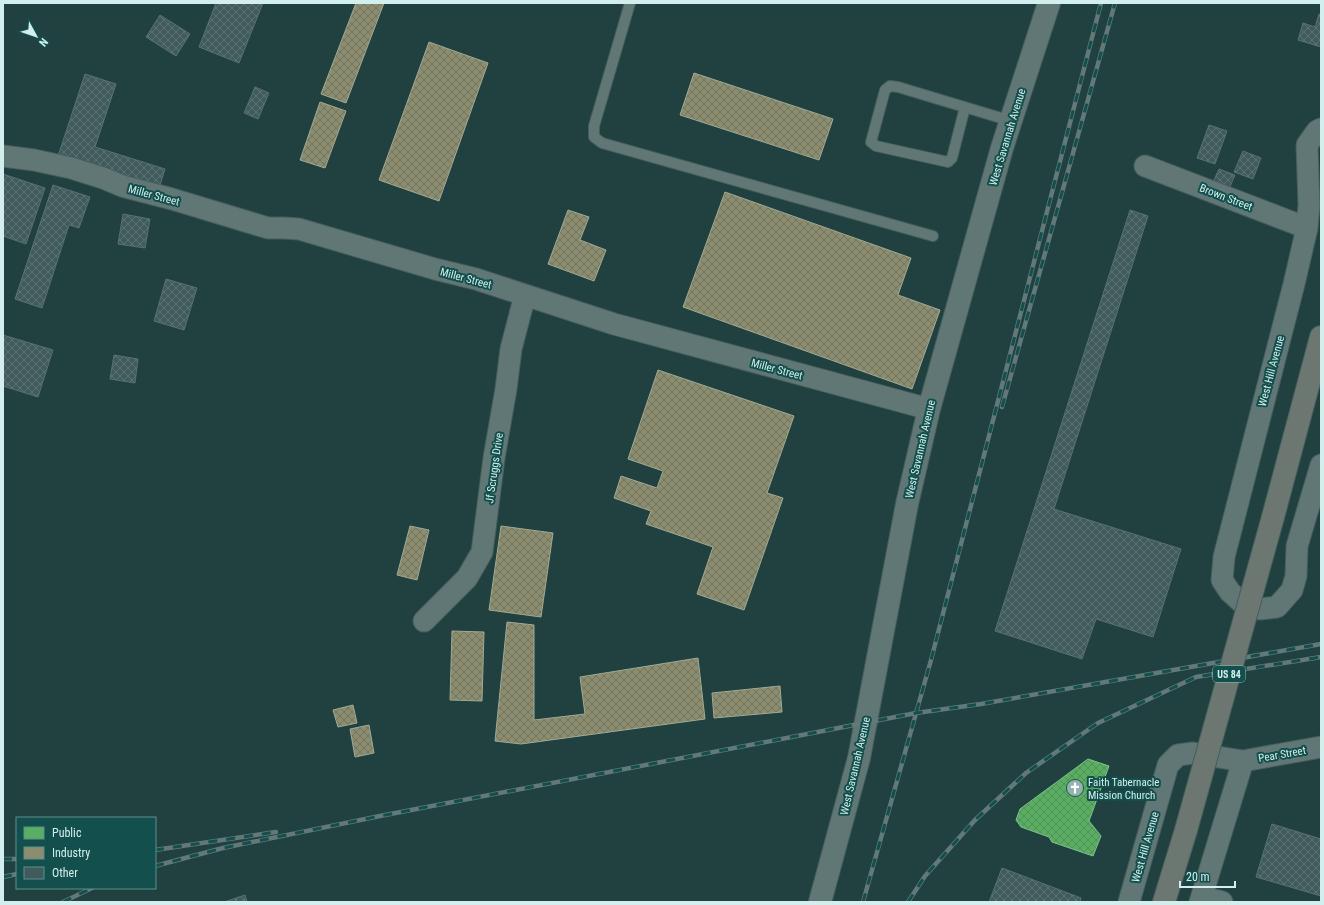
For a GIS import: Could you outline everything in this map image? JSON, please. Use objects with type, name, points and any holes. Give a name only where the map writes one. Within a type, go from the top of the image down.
[{"type":"highway","name":"US 84","points":[[1164,902],[1186,830],[1273,517],[1321,336]]},
{"type":"street","name":"West Savannah Avenue","points":[[820,902],[859,758],[908,504],[929,409],[956,309],[1011,121],[1049,3]]},
{"type":"street","name":"West Hill Avenue","points":[[1321,129],[1316,131],[1307,145],[1309,205],[1307,228],[1224,557],[1222,580],[1230,592],[1240,601],[1260,609],[1278,607],[1292,590],[1296,576],[1297,546],[1321,466]]},
{"type":"street","name":"Miller Street","points":[[3,156],[34,160],[71,168],[103,178],[122,186],[172,199],[268,228],[299,230],[435,269],[476,279],[614,324],[929,409]]},
{"type":"street","name":"Brown Street","points":[[1145,166],[1307,228]]},
{"type":"street","name":"Jf Scruggs Drive","points":[[424,621],[467,578],[482,552],[494,458],[506,389],[511,349],[525,296]]},
{"type":"street","name":"Pear Street","points":[[1243,761],[1321,747]]},
{"type":"street","name":"West Hill Avenue","points":[[1129,902],[1168,765],[1178,755],[1193,753],[1243,761]]},
{"type":"street","points":[[1222,902],[1201,899],[1243,761]]},
{"type":"lane","points":[[630,3],[594,126],[594,137],[602,143],[933,236]]},
{"type":"lane","points":[[965,107],[952,158],[948,162],[876,146],[871,142],[885,90],[890,86],[965,107],[1011,121]]},
{"type":"building: Public","name":"Faith Tabernacle Mission Church","points":[[1088,759],[1109,766],[1089,821],[1101,836],[1093,856],[1052,842],[1049,837],[1021,827],[1016,820],[1020,809]]},
{"type":"building: Industry","points":[[356,3],[384,3],[346,103],[321,94]]},
{"type":"building: Industry","points":[[429,42],[488,63],[439,201],[379,180]]},
{"type":"building: Industry","points":[[694,73],[833,119],[819,160],[680,115]]},
{"type":"building: Industry","points":[[320,102],[346,111],[325,168],[300,160]]},
{"type":"building: Industry","points":[[725,192],[911,258],[898,295],[940,310],[912,389],[683,307]]},
{"type":"building: Industry","points":[[568,210],[589,217],[580,240],[606,250],[594,281],[548,264]]},
{"type":"building: Industry","points":[[658,370],[794,416],[767,493],[783,498],[744,610],[697,594],[713,547],[646,524],[651,511],[614,498],[621,476],[657,488],[663,471],[628,459]]},
{"type":"building: Industry","points":[[410,526],[429,530],[417,580],[397,575]]},
{"type":"building: Industry","points":[[501,526],[553,533],[541,617],[489,610]]},
{"type":"building: Industry","points":[[507,622],[534,625],[534,720],[585,714],[580,677],[698,658],[705,719],[521,744],[495,741]]},
{"type":"building: Industry","points":[[452,631],[484,632],[482,701],[450,700]]},
{"type":"building: Industry","points":[[780,686],[782,712],[714,718],[712,693]]},
{"type":"building: Industry","points":[[353,705],[357,723],[338,727],[333,710]]},
{"type":"building: Industry","points":[[369,725],[374,753],[355,757],[350,729]]},
{"type":"building: Other","points":[[216,3],[263,3],[239,63],[199,47]]},
{"type":"building: Other","points":[[1319,14],[1321,15],[1321,47],[1298,40],[1303,23],[1315,27]]},
{"type":"building: Other","points":[[160,15],[190,34],[176,56],[146,37]]},
{"type":"building: Other","points":[[85,74],[116,84],[95,147],[165,169],[158,192],[57,159]]},
{"type":"building: Other","points":[[255,87],[269,93],[258,119],[244,113]]},
{"type":"building: Other","points":[[1209,125],[1227,131],[1215,164],[1197,158]]},
{"type":"building: Other","points":[[1243,151],[1261,158],[1253,179],[1234,172]]},
{"type":"building: Other","points":[[1219,169],[1235,175],[1229,189],[1213,182]]},
{"type":"building: Other","points":[[3,174],[45,188],[26,244],[3,236]]},
{"type":"building: Other","points":[[53,185],[90,197],[79,228],[69,225],[42,308],[15,299]]},
{"type":"building: Other","points":[[1130,210],[1148,216],[1054,509],[1181,549],[1153,637],[1096,619],[1082,659],[995,631]]},
{"type":"building: Other","points":[[123,214],[150,219],[145,248],[118,244]]},
{"type":"building: Other","points":[[166,279],[197,288],[184,330],[154,321]]},
{"type":"building: Other","points":[[3,335],[53,350],[38,397],[3,386]]},
{"type":"building: Other","points":[[114,355],[138,359],[135,383],[110,379]]},
{"type":"building: Other","points":[[1272,824],[1321,839],[1321,896],[1256,877]]},
{"type":"building: Other","points":[[1002,868],[1081,898],[1080,902],[989,902]]},
{"type":"building: Other","points":[[245,895],[247,902],[224,902]]},
{"type":"railway","points":[[863,902],[931,660],[1101,3]]},
{"type":"railway","points":[[1002,407],[1115,3]]},
{"type":"railway","points":[[156,866],[223,848],[380,816],[916,713],[981,704],[1321,644]]},
{"type":"railway","points":[[908,902],[925,876],[975,820],[1026,773],[1098,723],[1196,677],[1321,657]]},
{"type":"railway","points":[[156,850],[276,832]]},
{"type":"railway","points":[[3,859],[16,859]]},
{"type":"railway","points":[[3,877],[16,874]]},
{"type":"railway","points":[[63,902],[90,889]]},
{"type":"place","name":"Faith Tabernacle Mission Church","points":[[1075,788]]}]
